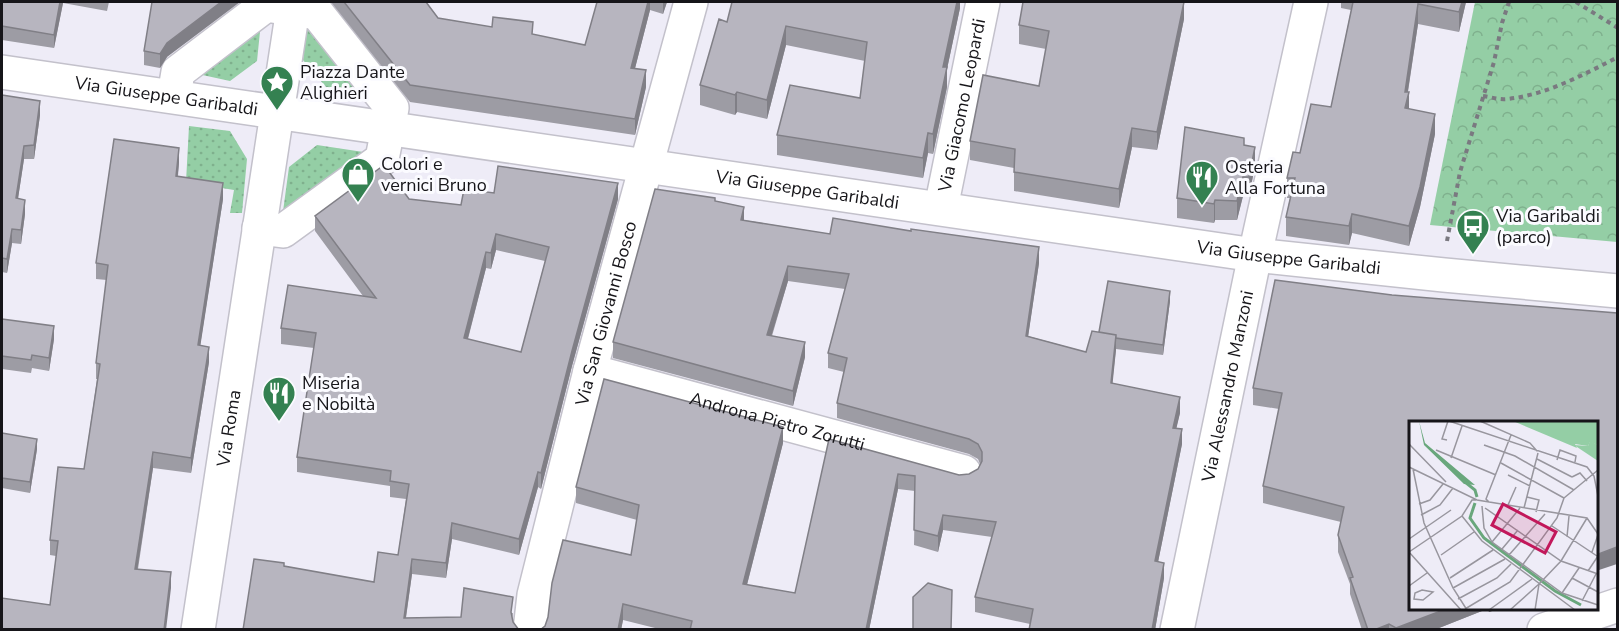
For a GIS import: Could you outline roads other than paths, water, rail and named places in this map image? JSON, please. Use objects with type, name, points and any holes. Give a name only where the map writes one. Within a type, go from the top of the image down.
[{"type":"street","name":"Via San Giovanni Bosco","points":[[530,630],[534,595],[590,372],[691,2]]},
{"type":"street","name":"Via Giacomo Leopardi","points":[[941,208],[983,2]]},
{"type":"street","name":"Via Alessandro Manzoni","points":[[1177,630],[1255,255],[1311,2]]},
{"type":"street","points":[[174,96],[178,72],[266,5],[301,8],[392,108],[382,159],[284,231],[259,228],[278,111],[301,8]]},
{"type":"street","name":"Via Giuseppe Garibaldi","points":[[2,72],[1255,255],[1617,291]]},
{"type":"street","name":"Via Roma","points":[[198,630],[259,228]]},
{"type":"street","name":"Androna Pietro Zorutti","points":[[590,372],[964,472]]},
{"type":"street","points":[[1544,630],[1617,605]]},
{"type":"place","name":"Piazza Dante Alighieri","points":[[277,111]]},
{"type":"place","name":"Colori e vernici Bruno","points":[[358,203]]},
{"type":"place","name":"Osteria Alla Fortuna","points":[[1202,206]]},
{"type":"place","name":"Via Garibaldi (parco)","points":[[1473,255]]},
{"type":"place","name":"Miseria e Nobiltà","points":[[279,422]]}]
